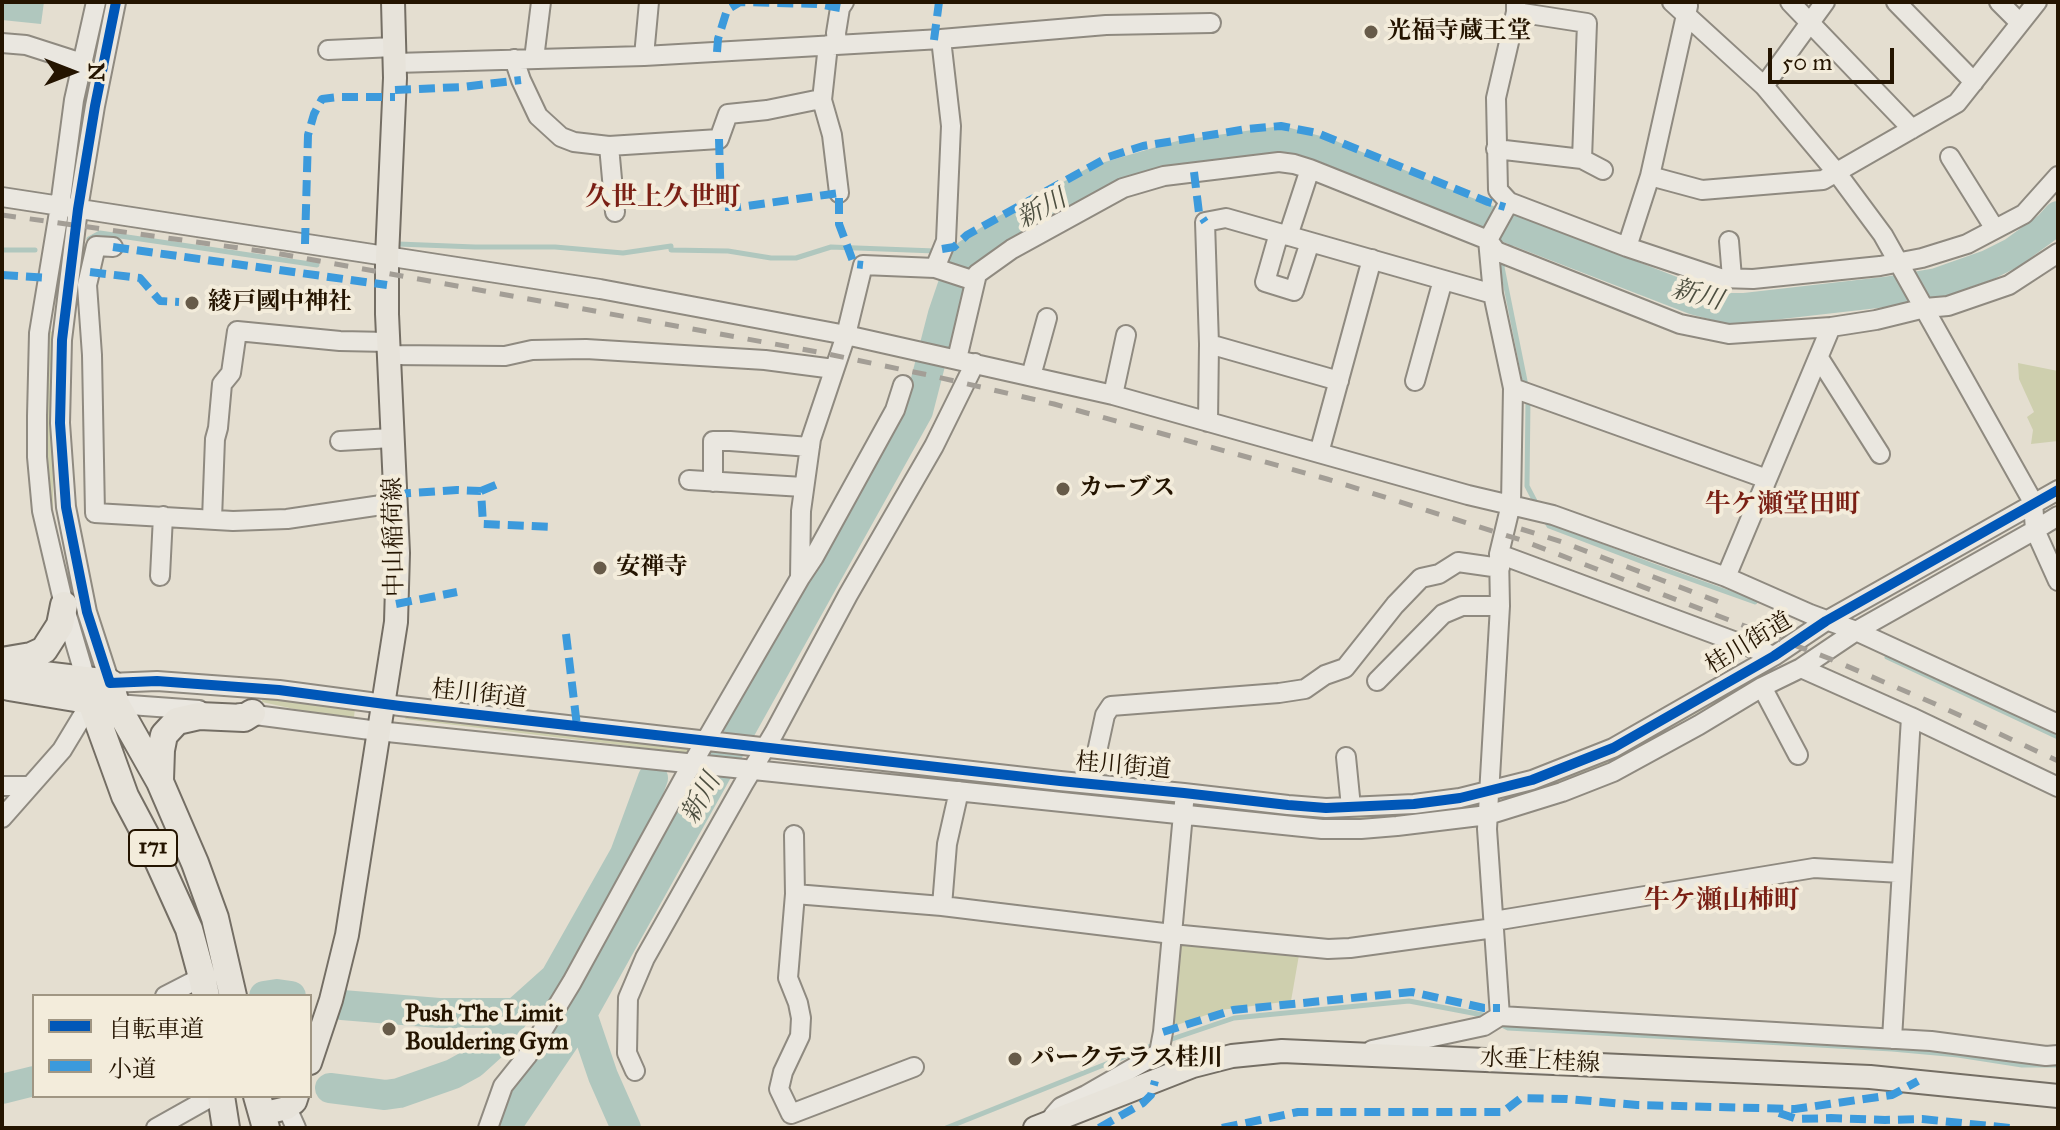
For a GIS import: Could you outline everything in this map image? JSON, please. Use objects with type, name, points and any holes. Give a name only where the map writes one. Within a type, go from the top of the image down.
[{"type":"highway","points":[[2,661],[31,656],[44,650],[60,625],[64,605]]},
{"type":"highway","points":[[2,670],[101,692]]},
{"type":"highway","points":[[2,684],[101,692]]},
{"type":"highway","name":"171","points":[[101,692],[160,782],[215,918],[233,994]]},
{"type":"highway","name":"171","points":[[101,692],[125,796],[189,929],[204,986]]},
{"type":"highway","points":[[160,782],[164,735],[177,721],[199,716],[244,718],[252,713]]},
{"type":"highway","points":[[221,1098],[226,1128]]},
{"type":"main road","name":"中山稲荷線","points":[[312,1057],[331,1000],[347,935],[396,622],[398,553],[387,257],[393,2]]},
{"type":"main road","name":"水垂上桂線","points":[[1042,1125],[1193,1066],[1232,1056],[1282,1051],[1870,1077],[2058,1096]]},
{"type":"main road","points":[[261,1113],[293,1111]]},
{"type":"street","points":[[2,818],[62,750],[101,692],[66,507],[60,423],[74,100],[96,2]]},
{"type":"street","points":[[101,692],[64,605],[42,511],[37,457],[39,333],[95,106],[116,2]]},
{"type":"street","points":[[534,59],[541,2]]},
{"type":"street","points":[[644,56],[649,2]]},
{"type":"street","points":[[839,193],[832,135],[822,100],[840,8],[844,2]]},
{"type":"street","points":[[1790,2],[1912,129]]},
{"type":"street","points":[[1764,86],[1825,2]]},
{"type":"street","points":[[1896,2],[1974,82]]},
{"type":"street","points":[[1999,2],[2020,23]]},
{"type":"street","points":[[1650,176],[1702,190],[1823,180],[1957,103],[2037,2]]},
{"type":"street","points":[[1682,6],[1764,86],[1837,173],[1883,235],[2033,502],[2035,530],[2058,581]]},
{"type":"street","points":[[1627,247],[1650,176],[1682,6]]},
{"type":"street","points":[[1582,159],[1587,23],[1516,7],[1496,98],[1498,190],[1506,206],[1720,278],[1753,279],[1902,269],[1967,244],[2024,214],[2058,176]]},
{"type":"street","points":[[328,50],[514,59],[644,56],[941,39],[1106,25],[1211,23]]},
{"type":"street","points":[[936,269],[946,241],[951,126],[941,39]]},
{"type":"street","points":[[2,43],[26,45],[82,63]]},
{"type":"street","points":[[514,59],[538,116],[561,137],[574,142],[609,146],[719,139],[728,114],[822,100]]},
{"type":"street","points":[[609,146],[615,212]]},
{"type":"street","points":[[1496,149],[1582,159],[1603,170]]},
{"type":"street","points":[[1950,157],[1995,229]]},
{"type":"street","points":[[635,1071],[627,1053],[628,998],[645,958],[748,769],[934,446],[966,361],[973,280],[1012,249],[1123,188],[1164,176],[1279,162],[1310,169],[1492,242],[1514,258],[1680,324],[1729,334],[1831,327],[1876,320],[1922,304],[1948,306],[2009,285],[2058,253]]},
{"type":"street","points":[[1310,169],[1265,282],[1294,291],[1310,242]]},
{"type":"street","points":[[2,197],[600,289],[846,335],[1113,395],[1468,495],[1541,512],[1726,577],[1856,631],[2058,724]]},
{"type":"street","points":[[1494,1019],[1494,924],[1487,829],[1488,791],[1500,606],[1499,561],[1511,504],[1522,391],[1493,294],[1492,242],[1506,206]]},
{"type":"street","points":[[1208,422],[1205,222],[1226,218],[1493,294]]},
{"type":"street","points":[[1729,241],[1732,278]]},
{"type":"street","points":[[95,513],[92,355],[87,285],[96,246],[113,247]]},
{"type":"street","points":[[1319,453],[1372,259]]},
{"type":"street","points":[[800,578],[801,511],[810,447],[846,335],[863,265],[936,269],[973,280]]},
{"type":"street","points":[[1415,381],[1443,280]]},
{"type":"street","points":[[68,290],[88,291]]},
{"type":"street","points":[[1031,376],[1047,318]]},
{"type":"street","points":[[1726,577],[1831,327]]},
{"type":"street","points":[[212,519],[215,439],[222,384],[231,373],[237,331],[389,349],[505,356],[532,350],[586,349],[765,360],[834,369]]},
{"type":"street","points":[[1113,395],[1126,335]]},
{"type":"street","points":[[1209,344],[1339,381]]},
{"type":"street","points":[[1819,358],[1880,454]]},
{"type":"street","points":[[488,1128],[503,1086],[522,1063],[572,982],[698,764],[895,410],[903,385]]},
{"type":"street","points":[[1522,391],[1767,479]]},
{"type":"street","points":[[340,441],[392,438]]},
{"type":"street","points":[[713,482],[713,441],[810,447]]},
{"type":"street","points":[[689,480],[803,487]]},
{"type":"street","name":"桂川街道","points":[[101,692],[157,681],[279,690],[1288,805],[1351,807],[1414,804],[1488,791],[1554,772],[1613,748],[1774,656],[1826,621],[2058,490]]},
{"type":"street","points":[[70,527],[95,513],[233,521],[287,519],[395,503]]},
{"type":"street","points":[[160,576],[163,516]]},
{"type":"street","name":"桂川街道","points":[[101,692],[378,731],[1322,829],[1361,829],[1488,815],[1613,772],[1801,668],[1856,631],[2058,516]]},
{"type":"street","points":[[1090,784],[1105,715],[1111,706],[1305,689],[1325,675],[1345,668],[1395,605],[1421,578],[1439,574],[1458,562],[1499,561],[1774,656]]},
{"type":"street","points":[[1377,681],[1443,614],[1462,606],[1500,606]]},
{"type":"street","points":[[1801,668],[2058,787]]},
{"type":"street","points":[[1762,687],[1798,755]]},
{"type":"street","points":[[1892,1039],[1911,717]]},
{"type":"street","points":[[1346,757],[1351,807]]},
{"type":"street","points":[[2,786],[30,786]]},
{"type":"street","points":[[942,906],[947,844],[959,791]]},
{"type":"street","points":[[1042,1125],[1061,1107],[1159,1053],[1184,793]]},
{"type":"street","points":[[794,835],[795,894],[788,978],[798,1003],[800,1036],[783,1072],[779,1089],[791,1114],[914,1067]]},
{"type":"street","points":[[795,894],[942,906],[1328,949],[1494,924],[1814,868],[1901,873]]},
{"type":"street","points":[[173,994],[204,986]]},
{"type":"street","points":[[1358,1053],[1494,1019],[1931,1041],[2058,1055]]},
{"type":"street","points":[[156,1128],[209,1098]]},
{"type":"green space","points":[[50,330],[53,333],[50,381],[53,515],[44,423]]},
{"type":"green space","points":[[2018,363],[2058,371],[2058,441],[2031,444],[2033,430],[2027,417],[2034,412],[2019,379]]},
{"type":"green space","points":[[1759,674],[1762,677],[1605,764],[1541,789],[1507,798],[1506,794]]},
{"type":"green space","points":[[262,697],[355,708],[354,717],[308,712],[262,702]]},
{"type":"green space","points":[[407,715],[687,749],[689,751],[405,719]]},
{"type":"green space","points":[[926,773],[1171,799],[1170,805],[924,777]]},
{"type":"green space","points":[[1473,802],[1474,806],[1461,810],[1373,820],[1295,818],[1203,808],[1204,803],[1373,816],[1434,810]]},
{"type":"green space","points":[[1187,943],[1299,955],[1291,1001],[1221,1010],[1177,1025],[1169,1024],[1177,949]]},
{"type":"shaded area","points":[[2,2],[44,2],[41,24],[2,20]]},
{"type":"waterway","name":"新川","points":[[505,1128],[582,1014],[918,411],[943,314],[958,270],[968,254],[1006,229],[1097,180],[1183,155],[1281,141],[1326,153],[1444,203],[1695,300],[1726,308],[1745,308],[1937,283],[2012,253],[2058,216]]},
{"type":"waterway","points":[[1508,250],[1517,230]]},
{"type":"waterway","points":[[89,239],[100,233],[317,265]]},
{"type":"waterway","points":[[398,244],[555,247],[623,253],[671,246],[671,250],[728,251],[771,258],[796,258],[831,247],[935,251]]},
{"type":"waterway","points":[[2,250],[35,250]]},
{"type":"waterway","points":[[945,252],[968,254]]},
{"type":"waterway","points":[[1505,259],[1502,267],[1526,386]]},
{"type":"waterway","points":[[1528,400],[1527,486],[1538,507]]},
{"type":"waterway","points":[[1545,519],[1549,526],[1755,602]]},
{"type":"waterway","points":[[1887,657],[2058,737]]},
{"type":"waterway","points":[[342,1005],[439,1013],[516,1013],[555,978],[625,854],[653,778]]},
{"type":"waterway","points":[[1166,1041],[1234,1018],[1409,1001],[1489,1018]]},
{"type":"waterway","points":[[330,1088],[385,1095],[453,1074],[473,1063],[494,1044],[516,1013]]},
{"type":"waterway","points":[[582,1014],[603,1076],[626,1128]]},
{"type":"waterway","points":[[1498,1023],[1508,1028],[1892,1049],[2022,1065],[2058,1065]]},
{"type":"waterway","points":[[946,1128],[1156,1044]]},
{"type":"waterway","points":[[2,1089],[32,1082]]},
{"type":"railway","points":[[2,215],[275,253],[818,352],[1054,404],[1327,479],[1521,540],[1828,658],[2058,761]]},
{"type":"railway","points":[[1521,529],[1724,604]]},
{"type":"marked path","points":[[717,52],[727,10],[740,2],[817,4],[840,8]]},
{"type":"marked path","points":[[934,40],[939,2]]},
{"type":"marked path","points":[[395,90],[521,80]]},
{"type":"marked path","points":[[305,244],[308,135],[322,99],[395,97]]},
{"type":"marked path","points":[[942,249],[954,247],[967,235],[1108,157],[1143,146],[1281,126],[1317,133],[1505,207]]},
{"type":"marked path","points":[[719,139],[721,207],[839,193],[839,224],[854,264],[863,265]]},
{"type":"marked path","points":[[1194,172],[1199,213],[1205,222]]},
{"type":"marked path","points":[[113,247],[387,285]]},
{"type":"marked path","points":[[90,272],[140,278],[160,301],[179,302]]},
{"type":"marked path","points":[[2,275],[48,278]]},
{"type":"marked path","points":[[481,491],[498,484]]},
{"type":"marked path","points":[[395,494],[481,491],[483,524],[553,527]]},
{"type":"marked path","points":[[396,604],[457,592]]},
{"type":"marked path","points":[[566,634],[577,726]]},
{"type":"marked path","points":[[1163,1032],[1233,1010],[1412,992],[1484,1008],[1500,1008]]},
{"type":"marked path","points":[[1099,1128],[1143,1103],[1151,1095],[1155,1081]]},
{"type":"marked path","points":[[1222,1128],[1298,1112],[1503,1112],[1521,1098],[1795,1109],[1892,1095],[1918,1081]]},
{"type":"marked path","points":[[1779,1113],[1797,1119],[1922,1119],[2010,1128]]},
{"type":"cycle path","points":[[116,2],[78,209],[62,340],[60,423],[66,507],[87,612],[110,683],[157,681],[279,690],[1288,805],[1326,808],[1414,804],[1460,798],[1532,780],[1613,748],[1774,656],[1826,621],[2058,490]]},
{"type":"place","name":"光福寺蔵王堂","points":[[1371,32]]},
{"type":"place","name":"綾戸國中神社","points":[[192,303]]},
{"type":"place","name":"カーブス","points":[[1063,489]]},
{"type":"place","name":"安禅寺","points":[[600,568]]},
{"type":"place","name":"Push The Limit Bouldering Gym","points":[[389,1029]]},
{"type":"place","name":"パークテラス桂川","points":[[1015,1059]]},
{"type":"district","name":"久世上久世町","points":[[663,199]]},
{"type":"district","name":"牛ケ瀬堂田町","points":[[1783,506]]},
{"type":"district","name":"牛ケ瀬山柿町","points":[[1722,902]]}]
